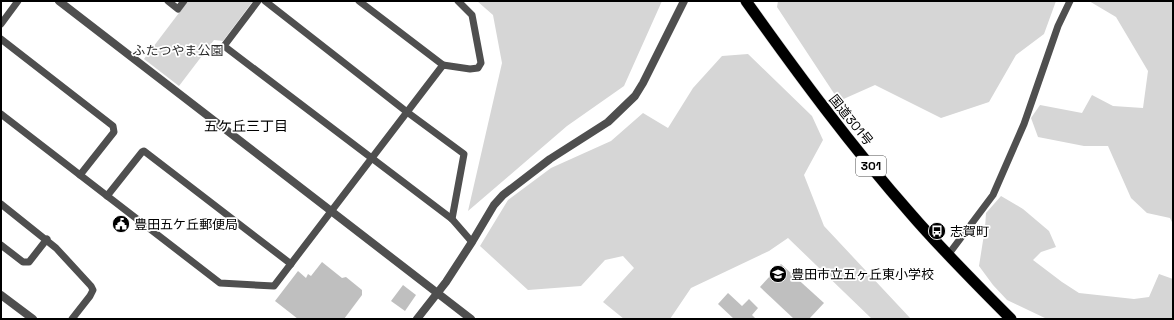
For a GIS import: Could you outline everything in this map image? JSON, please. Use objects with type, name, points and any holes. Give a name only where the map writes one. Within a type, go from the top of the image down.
[{"type":"highway","name":"国道301号","points":[[746,1],[819,102],[910,214],[1011,319]]},
{"type":"street","points":[[1,24],[18,1]]},
{"type":"street","points":[[59,1],[471,319]]},
{"type":"street","points":[[168,1],[178,9],[184,1]]},
{"type":"street","points":[[258,1],[224,46],[452,219],[472,242]]},
{"type":"street","points":[[265,1],[464,154],[452,219]]},
{"type":"street","points":[[359,1],[443,65],[470,69],[478,68],[481,63],[472,15],[458,1]]},
{"type":"street","points":[[417,319],[446,282],[494,205],[503,195],[550,159],[608,122],[635,96],[684,1]]},
{"type":"street","points":[[948,255],[993,195],[1024,124],[1058,26],[1070,1]]},
{"type":"street","points":[[1,39],[113,126],[114,132],[80,175]]},
{"type":"street","points":[[1,114],[220,282],[274,286],[443,65]]},
{"type":"street","points":[[107,196],[144,151],[291,264]]},
{"type":"street","points":[[1,204],[47,239],[91,286],[93,290],[90,296],[72,319]]},
{"type":"street","points":[[1,245],[26,263],[29,262],[47,239]]},
{"type":"street","points":[[1,295],[32,319]]},
{"type":"green space","name":"ふたつやま公園","points":[[188,1],[253,1],[223,41],[214,40],[179,86],[144,59]]},
{"type":"green space","points":[[477,1],[662,1],[624,86],[567,126],[468,211],[502,63],[493,15]]},
{"type":"green space","points":[[778,1],[1056,1],[1044,34],[1016,55],[989,102],[941,118],[875,85],[839,101],[777,7]]},
{"type":"green space","points":[[1089,1],[1173,1],[1173,224],[1170,218],[1147,213],[1131,198],[1108,146],[1084,146],[1038,137],[1031,118],[1040,105],[1082,113],[1092,95],[1113,106],[1143,108],[1148,71],[1116,17]]},
{"type":"green space","points":[[748,54],[812,116],[823,140],[804,175],[824,226],[911,319],[872,319],[788,238],[769,251],[691,288],[670,319],[624,319],[603,302],[634,268],[623,256],[605,260],[581,286],[528,290],[480,246],[508,200],[551,168],[611,141],[643,113],[668,128],[693,88],[722,56]]},
{"type":"green space","points":[[1001,196],[1023,209],[1049,231],[1056,247],[1041,252],[1033,260],[1062,282],[1079,293],[1134,299],[1149,297],[1159,274],[1173,279],[1173,319],[1047,319],[1007,300],[993,285],[979,266],[986,213]]},
{"type":"building","points":[[322,262],[342,278],[346,277],[362,290],[362,295],[344,319],[298,319],[275,301],[298,271],[306,278],[308,274],[311,276]]},
{"type":"building","points":[[781,264],[824,303],[809,319],[794,319],[760,287]]},
{"type":"building","points":[[403,285],[416,295],[405,311],[391,301]]},
{"type":"building","points":[[728,293],[742,306],[749,299],[758,308],[752,315],[756,319],[734,319],[718,304]]},
{"type":"place","name":"豊田五ケ丘郵便局","points":[[121,224]]},
{"type":"place","name":"志賀町","points":[[937,231]]},
{"type":"place","name":"豊田市立五ヶ丘東小学校","points":[[778,274]]},
{"type":"district","name":"五ケ丘三丁目","points":[[246,126]]}]
